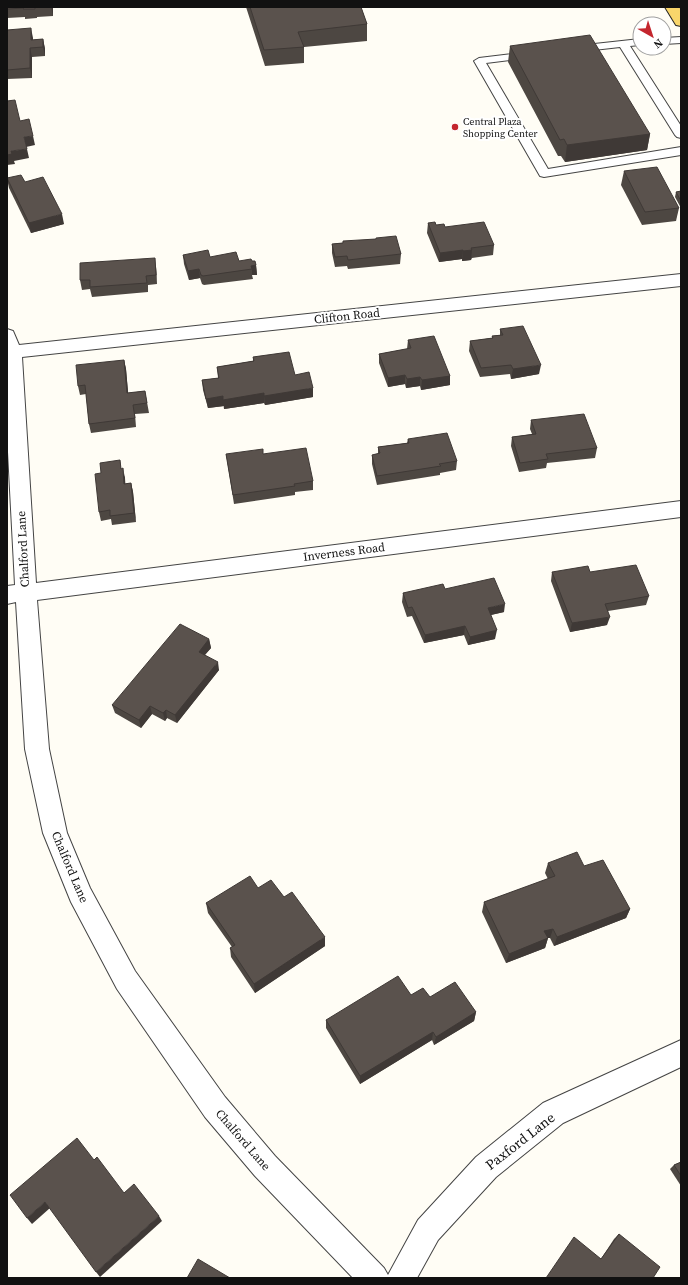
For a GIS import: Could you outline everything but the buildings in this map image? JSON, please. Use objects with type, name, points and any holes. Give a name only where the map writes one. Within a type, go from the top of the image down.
[{"type":"main road","points":[[672,7],[681,22]]},
{"type":"street","name":"Clifton Road","points":[[10,344],[681,280]]},
{"type":"street","name":"Chalford Lane","points":[[10,344],[16,594],[37,749],[55,833],[80,894],[126,980],[215,1107],[265,1166],[374,1278]]},
{"type":"street","name":"Inverness Road","points":[[16,594],[681,509]]},
{"type":"street","name":"Paxford Lane","points":[[401,1278],[428,1230],[486,1167],[554,1113],[681,1053]]},
{"type":"lane","points":[[562,51],[632,42]]},
{"type":"lane","points":[[623,43],[681,135]]},
{"type":"lane","points":[[539,54],[479,61],[544,173],[681,152]]},
{"type":"place","name":"Central Plaza Shopping Center","points":[[455,127]]}]
